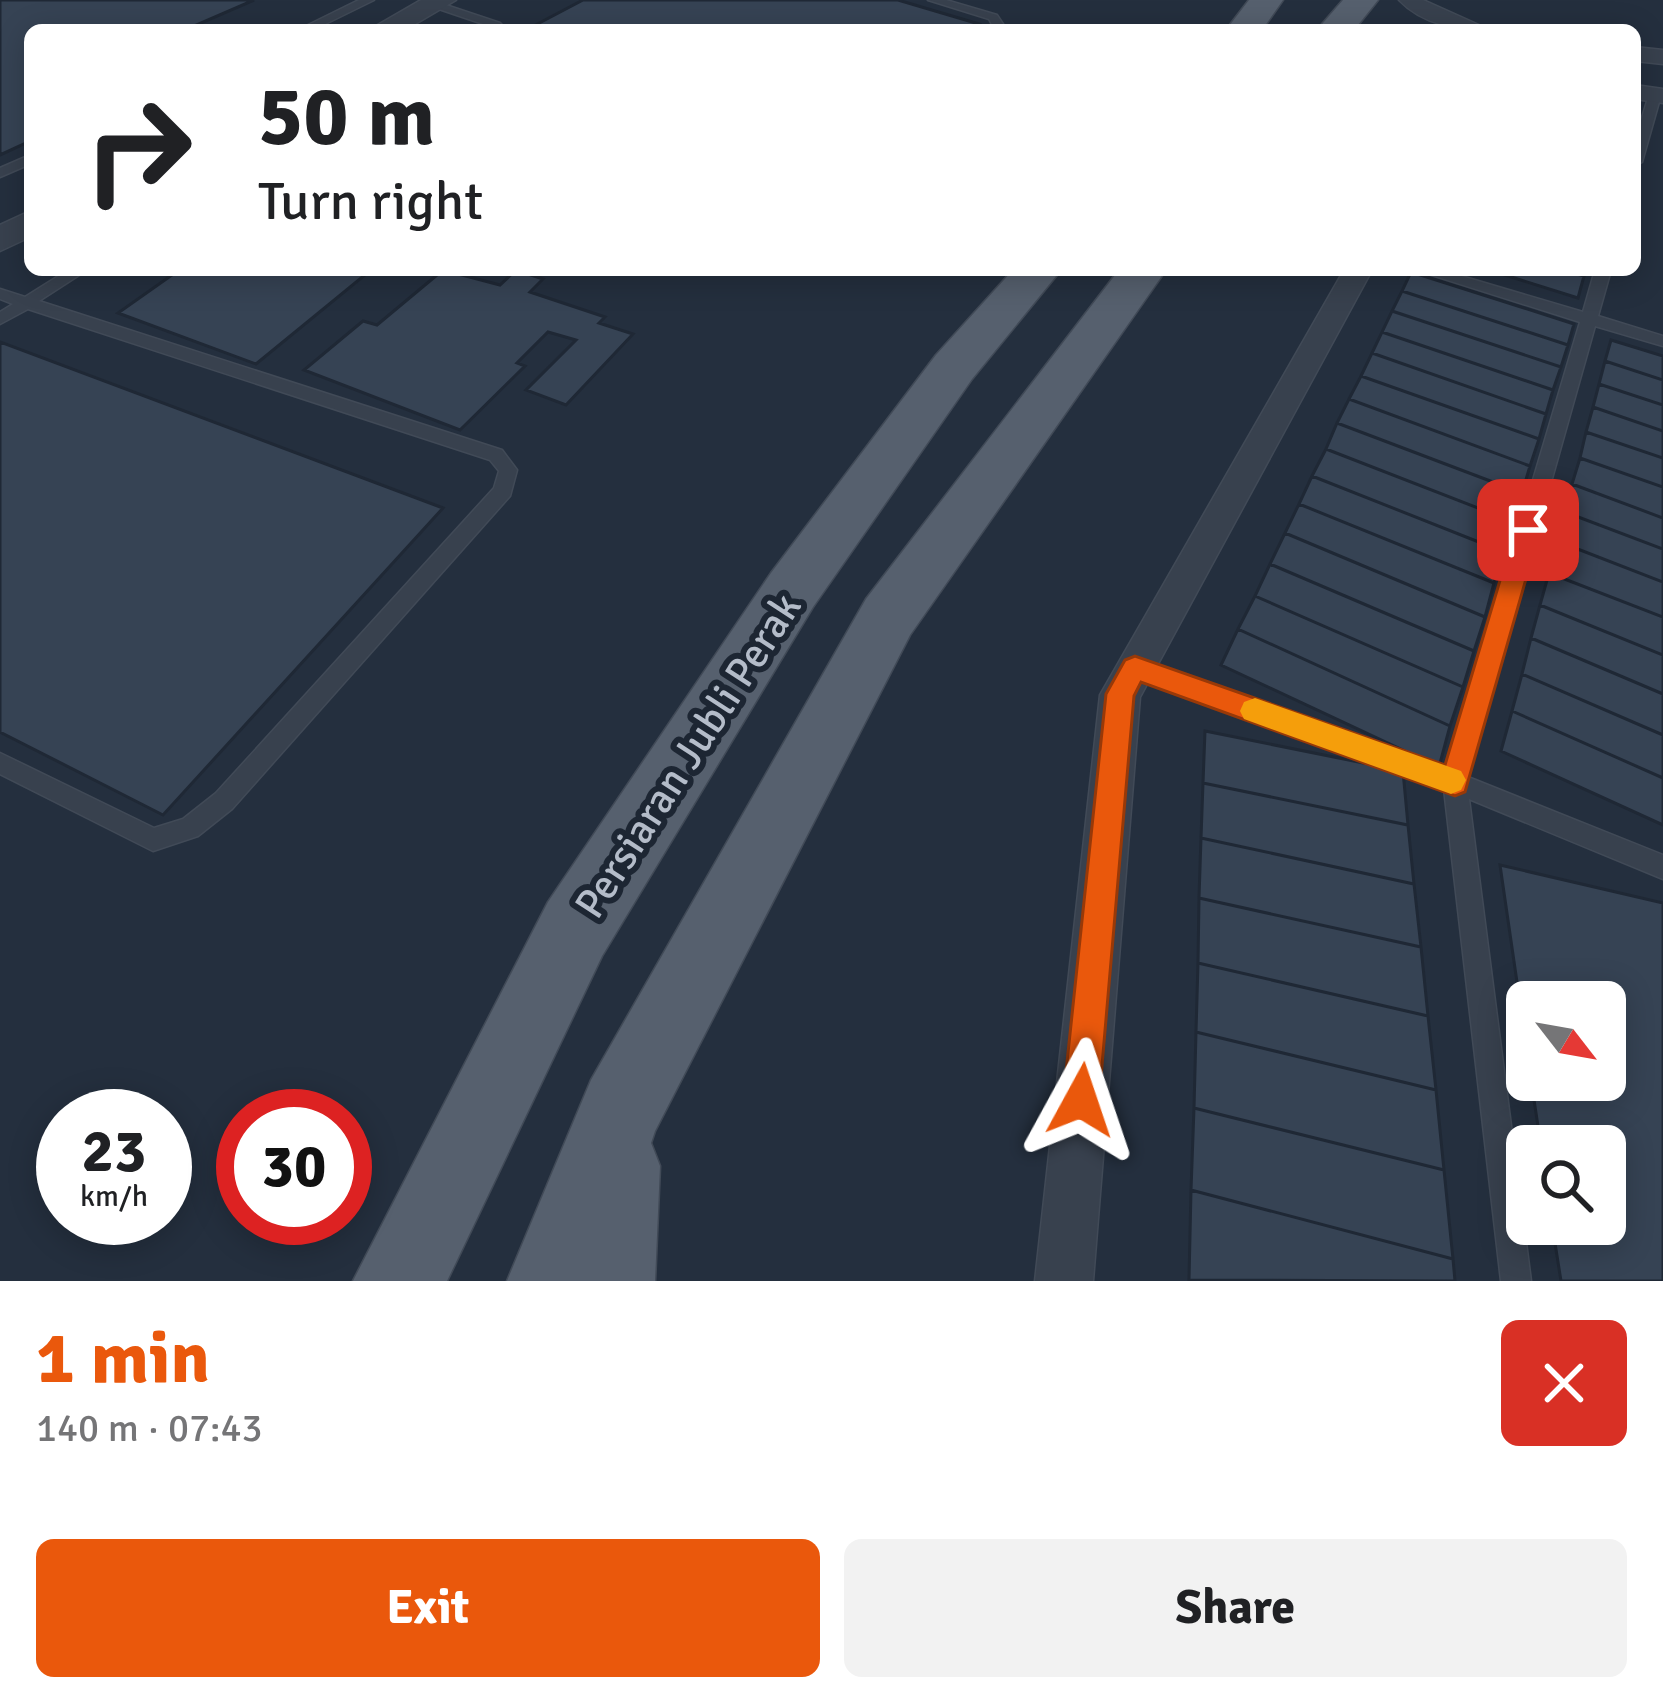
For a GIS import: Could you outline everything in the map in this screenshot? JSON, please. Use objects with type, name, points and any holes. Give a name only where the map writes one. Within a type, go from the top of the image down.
[{"type":"main road","points":[[1340,24],[1361,0]]},
{"type":"main road","name":"Persiaran Jubli Perak","points":[[399,1281],[575,929],[792,590],[954,367],[1033,276]]},
{"type":"main road","points":[[553,1281],[620,1110],[888,616],[1139,276]]},
{"type":"main road","points":[[610,1281],[620,1110]]},
{"type":"street","points":[[1408,0],[1461,24]]},
{"type":"street","points":[[394,24],[438,2]]},
{"type":"street","points":[[1064,1281],[1120,694],[1355,276]]},
{"type":"lane","points":[[317,24],[368,0]]},
{"type":"lane","points":[[934,0],[993,17],[997,24]]},
{"type":"lane","points":[[438,2],[493,24]]},
{"type":"lane","points":[[1641,137],[1651,94]]},
{"type":"lane","points":[[0,319],[69,276]]},
{"type":"lane","points":[[1444,276],[1663,341]]},
{"type":"lane","points":[[1516,1281],[1455,782],[1602,276]]},
{"type":"lane","points":[[0,294],[496,455],[508,470],[503,491],[224,801],[190,828],[153,840],[0,763]]},
{"type":"lane","points":[[1135,668],[1455,782],[1663,867]]},
{"type":"building","points":[[0,0],[254,0],[199,24],[24,24],[24,144],[0,155]]},
{"type":"building","points":[[583,0],[898,0],[979,24],[537,24]]},
{"type":"building","points":[[170,276],[364,276],[256,364],[118,313]]},
{"type":"building","points":[[436,276],[466,276],[500,285],[510,276],[534,276],[543,279],[530,292],[605,317],[599,323],[633,334],[566,405],[526,390],[576,340],[548,332],[517,363],[525,366],[460,430],[304,370],[363,321],[377,325]]},
{"type":"building","points":[[1409,276],[1424,276],[1574,324],[1568,345],[1402,291]]},
{"type":"building","points":[[1508,276],[1584,276],[1578,298]]},
{"type":"building","points":[[1402,291],[1568,345],[1561,367],[1392,311]]},
{"type":"building","points":[[1392,311],[1561,367],[1553,390],[1382,332]]},
{"type":"building","points":[[1382,332],[1553,390],[1546,414],[1372,353]]},
{"type":"building","points":[[1611,340],[1663,356],[1663,380],[1605,361]]},
{"type":"building","points":[[0,342],[443,508],[163,815],[0,732]]},
{"type":"building","points":[[1372,353],[1546,414],[1539,439],[1361,376]]},
{"type":"building","points":[[1605,361],[1663,380],[1663,405],[1599,384]]},
{"type":"building","points":[[1361,376],[1539,439],[1530,466],[1349,399]]},
{"type":"building","points":[[1599,384],[1663,405],[1663,431],[1593,407]]},
{"type":"building","points":[[1349,399],[1530,466],[1522,493],[1337,423]]},
{"type":"building","points":[[1593,407],[1663,431],[1663,458],[1586,432]]},
{"type":"building","points":[[1337,423],[1522,493],[1514,522],[1326,449]]},
{"type":"building","points":[[1586,432],[1663,458],[1663,487],[1580,458]]},
{"type":"building","points":[[1326,449],[1514,522],[1504,552],[1312,476]]},
{"type":"building","points":[[1580,458],[1663,487],[1663,518],[1572,484]]},
{"type":"building","points":[[1312,476],[1504,552],[1494,583],[1299,504]]},
{"type":"building","points":[[1572,484],[1663,518],[1663,549],[1565,512]]},
{"type":"building","points":[[1299,504],[1494,583],[1485,617],[1285,533]]},
{"type":"building","points":[[1565,512],[1663,549],[1663,582],[1557,541]]},
{"type":"building","points":[[1285,533],[1485,617],[1474,651],[1270,564]]},
{"type":"building","points":[[1557,541],[1663,582],[1663,617],[1549,573]]},
{"type":"building","points":[[1270,564],[1474,651],[1463,687],[1255,596]]},
{"type":"building","points":[[1549,573],[1663,617],[1663,655],[1540,605]]},
{"type":"building","points":[[1255,596],[1463,687],[1450,726],[1238,629]]},
{"type":"building","points":[[1540,605],[1663,655],[1663,694],[1531,638]]},
{"type":"building","points":[[1238,629],[1450,726],[1439,767],[1221,665]]},
{"type":"building","points":[[1531,638],[1663,694],[1663,735],[1522,674]]},
{"type":"building","points":[[1522,674],[1663,735],[1663,778],[1512,711]]},
{"type":"building","points":[[1512,711],[1663,778],[1663,825],[1501,751]]},
{"type":"building","points":[[1205,731],[1403,771],[1408,825],[1203,783]]},
{"type":"building","points":[[1203,783],[1408,825],[1414,884],[1201,838]]},
{"type":"building","points":[[1201,838],[1414,884],[1421,947],[1199,898]]},
{"type":"building","points":[[1500,865],[1663,903],[1663,1281],[1561,1281],[1555,1245],[1626,1245],[1626,1125],[1538,1125],[1534,1101],[1626,1101],[1626,981],[1517,981]]},
{"type":"building","points":[[1199,898],[1421,947],[1428,1016],[1198,963]]},
{"type":"building","points":[[1198,963],[1428,1016],[1436,1090],[1196,1032]]},
{"type":"building","points":[[1196,1032],[1436,1090],[1444,1170],[1194,1108]]},
{"type":"building","points":[[1194,1108],[1444,1170],[1453,1259],[1191,1190]]},
{"type":"building","points":[[1191,1190],[1453,1259],[1455,1281],[1189,1280]]},
{"type":"slow traffic","points":[[1255,711],[1451,780]]},
{"type":"route","points":[[1081,1100],[1120,694],[1135,668],[1455,782],[1528,530]]}]
